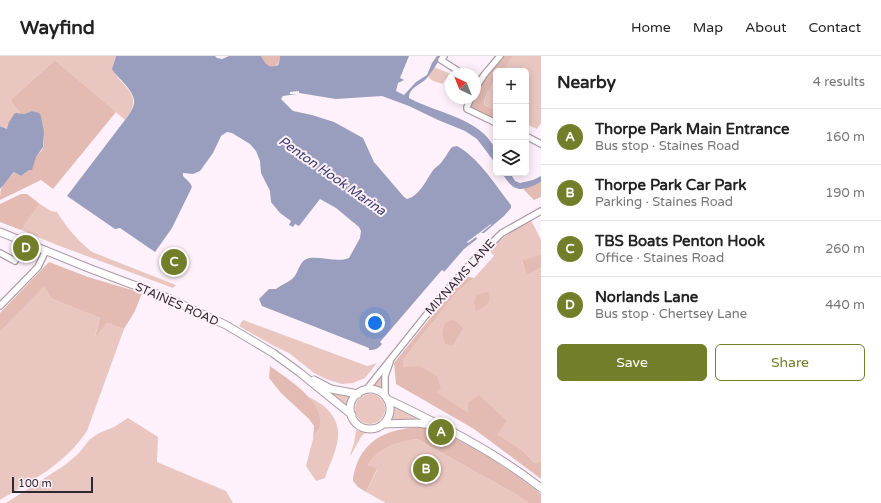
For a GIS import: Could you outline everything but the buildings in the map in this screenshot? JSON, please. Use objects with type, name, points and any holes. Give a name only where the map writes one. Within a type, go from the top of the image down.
[{"type":"main road","name":"STAINES ROAD","points":[[0,232],[168,298],[208,316],[273,353],[300,372],[352,415]]},
{"type":"main road","name":"STAINES ROAD","points":[[300,372],[331,389],[358,394]]},
{"type":"main road","points":[[450,430],[418,423],[383,424],[373,428],[364,428],[357,423],[352,415],[351,404],[358,394],[366,390],[376,390],[386,397],[450,430],[483,448],[541,488]]},
{"type":"main road","points":[[383,424],[389,415],[389,404],[386,397]]},
{"type":"street","points":[[444,56],[440,60],[453,68]]},
{"type":"street","points":[[481,77],[500,56]]},
{"type":"street","points":[[469,104],[467,108],[493,121]]},
{"type":"street","points":[[529,138],[541,144]]},
{"type":"street","name":"MIXNAMS LANE","points":[[366,390],[439,299],[477,256],[502,233],[541,211]]},
{"type":"street","points":[[0,306],[38,267],[46,250]]},
{"type":"street","points":[[0,254],[15,261]]},
{"type":"street","name":"MIXNAMS LANE","points":[[386,397],[385,376],[392,358]]},
{"type":"shaded area","points":[[0,56],[116,56],[113,66],[115,73],[130,92],[133,100],[132,109],[125,120],[55,60],[10,100],[21,114],[7,129],[0,126]]},
{"type":"shaded area","points":[[261,56],[280,56],[278,63],[273,67],[270,67],[267,66]]},
{"type":"shaded area","points":[[503,56],[513,56],[505,68],[493,68]]},
{"type":"shaded area","points":[[513,56],[541,56],[541,123],[537,129],[529,125],[529,68],[505,68]]},
{"type":"shaded area","points":[[55,60],[116,112],[53,189],[41,180],[0,200],[3,184],[15,172],[21,176],[28,170],[42,150],[44,142],[41,116],[32,111],[21,114],[10,100]]},
{"type":"shaded area","points":[[434,67],[445,72],[445,80],[443,84],[433,81],[428,77]]},
{"type":"shaded area","points":[[493,68],[493,82],[486,95],[484,105],[493,110],[493,120],[474,111],[470,106],[471,104],[481,104],[481,82]]},
{"type":"shaded area","points":[[493,83],[493,110],[484,105],[485,98]]},
{"type":"shaded area","points":[[541,182],[541,197],[534,200],[523,189]]},
{"type":"shaded area","points":[[21,194],[27,194],[40,204],[21,230],[0,222],[0,204]]},
{"type":"shaded area","points":[[40,204],[51,211],[57,212],[73,234],[92,252],[176,285],[173,288],[21,230]]},
{"type":"shaded area","points":[[531,220],[541,240],[541,254],[522,262],[527,273],[541,268],[541,461],[535,463],[522,450],[497,434],[468,412],[435,392],[403,367],[403,360],[456,293],[474,278],[494,256],[489,250],[514,229]]},
{"type":"shaded area","points":[[541,254],[541,268],[527,274],[522,261]]},
{"type":"shaded area","points":[[49,262],[88,277],[142,293],[135,311],[124,329],[107,323],[95,337],[100,318],[52,299],[44,286],[0,332],[0,313]]},
{"type":"shaded area","points":[[464,276],[474,278],[456,293],[403,360],[403,367],[419,366],[437,376],[441,388],[436,392],[468,412],[468,403],[479,395],[507,421],[497,434],[522,450],[535,463],[541,461],[541,479],[474,429],[396,384],[394,363]]},
{"type":"shaded area","points":[[44,285],[52,299],[100,318],[95,336],[107,323],[124,329],[87,431],[69,453],[59,462],[0,500],[0,332]]},
{"type":"shaded area","points":[[488,292],[489,302],[476,311],[474,302],[476,295]]},
{"type":"shaded area","points":[[453,319],[463,328],[453,345],[445,344],[442,333],[445,323]]},
{"type":"shaded area","points":[[243,320],[367,366],[377,363],[365,378],[353,383],[342,384],[326,379],[314,373],[289,353],[239,326]]},
{"type":"shaded area","points":[[270,366],[304,392],[317,409],[320,419],[319,428],[313,439],[314,426],[309,419],[281,393],[269,378]]},
{"type":"shaded area","points":[[383,375],[383,391],[372,387]]},
{"type":"shaded area","points":[[329,392],[352,397],[347,409]]},
{"type":"shaded area","points":[[370,394],[376,395],[384,403],[384,415],[376,423],[370,424],[364,423],[356,415],[355,409],[356,403],[364,395]]},
{"type":"shaded area","points":[[309,397],[325,407],[334,417],[338,434],[335,451],[325,478],[316,481],[306,466],[313,439],[319,427],[319,414]]},
{"type":"shaded area","points":[[392,403],[430,422],[389,421]]},
{"type":"shaded area","points":[[128,418],[158,437],[157,462],[226,491],[233,503],[6,503],[65,465],[79,453],[89,440],[99,433],[114,427]]},
{"type":"shaded area","points":[[418,427],[430,428],[449,435],[481,452],[541,494],[541,503],[528,503],[519,496],[417,439],[396,444],[377,454],[368,465],[377,469],[366,492],[358,487],[353,481],[354,474],[357,463],[368,446],[382,436],[398,430]]},
{"type":"shaded area","points":[[356,430],[365,433],[350,455],[354,443]]},
{"type":"shaded area","points":[[417,439],[519,496],[528,503],[386,503],[366,492],[377,470],[368,465],[372,459],[377,454],[389,447]]},
{"type":"water","name":"Penton Hook Marina","points":[[116,56],[215,56],[222,59],[229,56],[261,56],[270,66],[275,66],[278,65],[280,56],[409,56],[400,78],[404,80],[398,83],[396,91],[404,95],[416,82],[427,75],[437,56],[442,56],[427,78],[411,91],[409,98],[469,123],[479,130],[493,146],[493,160],[477,139],[465,131],[409,106],[382,96],[336,99],[299,93],[299,91],[290,92],[290,94],[297,94],[283,96],[281,99],[293,111],[334,122],[363,138],[374,162],[407,199],[419,191],[434,169],[446,157],[452,147],[457,146],[479,164],[511,205],[511,208],[484,233],[481,233],[491,224],[467,242],[468,243],[476,237],[477,239],[464,249],[444,272],[443,270],[441,271],[380,342],[382,344],[381,346],[373,350],[369,350],[369,348],[262,306],[259,299],[269,289],[276,289],[292,279],[305,260],[309,258],[340,260],[349,258],[360,238],[361,231],[359,227],[336,208],[320,199],[299,226],[295,224],[293,227],[289,225],[291,221],[280,213],[271,202],[270,191],[261,173],[260,161],[256,151],[250,144],[232,133],[227,132],[221,136],[213,153],[200,171],[193,174],[183,173],[183,176],[192,187],[172,228],[155,252],[120,228],[115,229],[67,196],[134,106],[134,99],[130,90],[112,69]]},
{"type":"water","points":[[32,111],[39,113],[41,116],[44,132],[43,147],[36,157],[32,170],[29,170],[21,176],[14,172],[0,189],[0,126],[7,129],[9,122],[15,113],[24,114]]},
{"type":"water","points":[[504,176],[512,176],[515,181],[520,183],[533,180],[541,176],[541,182],[523,189],[514,187]]},
{"type":"place","name":"Norlands Lane","points":[[26,248]]},
{"type":"place","name":"TBS Boats Penton Hook","points":[[174,262]]},
{"type":"place","name":"Thorpe Park Main Entrance","points":[[441,432]]},
{"type":"place","name":"Thorpe Park Car Park","points":[[426,469]]}]
